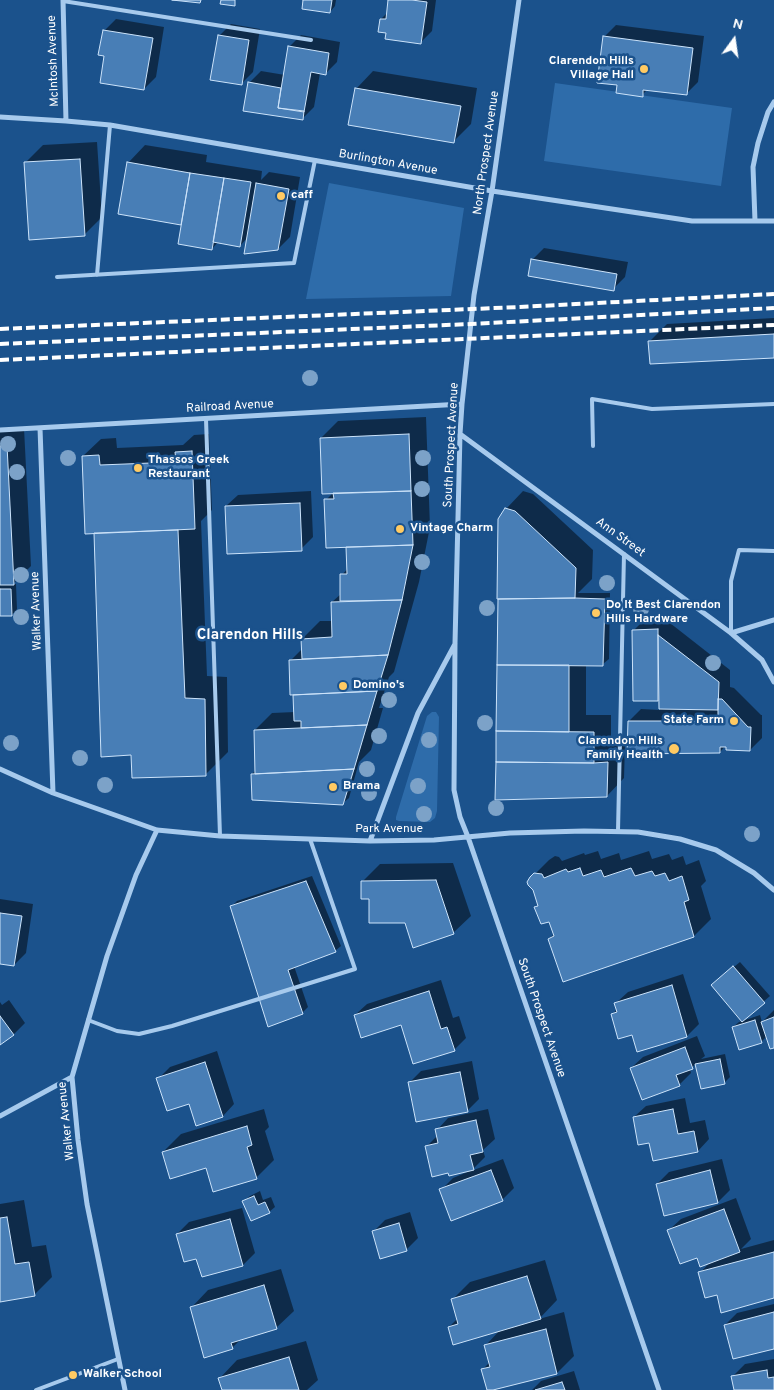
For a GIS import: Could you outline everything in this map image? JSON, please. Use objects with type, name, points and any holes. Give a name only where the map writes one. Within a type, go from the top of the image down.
[{"type":"street","name":"North Prospect Avenue","points":[[472,308],[492,191],[519,0]]},
{"type":"street","name":"McIntosh Avenue","points":[[63,1],[66,121]]},
{"type":"street","points":[[755,221],[753,167],[768,112],[774,102]]},
{"type":"street","name":"Burlington Avenue","points":[[0,117],[110,125],[492,191],[692,221],[774,221]]},
{"type":"street","name":"South Prospect Avenue","points":[[472,308],[460,434],[454,790],[460,817],[659,1390]]},
{"type":"street","name":"Railroad Avenue","points":[[0,430],[462,404]]},
{"type":"street","name":"Walker Avenue","points":[[40,428],[53,793]]},
{"type":"street","name":"Ann Street","points":[[460,434],[731,633],[762,660],[774,682]]},
{"type":"street","points":[[731,633],[774,620]]},
{"type":"street","name":"South Prospect Avenue","points":[[370,841],[418,713],[455,644]]},
{"type":"street","name":"Park Avenue","points":[[0,769],[53,793],[157,830],[220,836],[370,841],[434,840],[510,833],[638,832],[680,839],[716,850],[754,872],[774,890]]},
{"type":"street","name":"Walker Avenue","points":[[125,1390],[87,1204],[72,1077],[107,956],[136,875],[157,830]]},
{"type":"street","points":[[0,1116],[72,1077]]},
{"type":"lane","points":[[63,1],[311,40]]},
{"type":"lane","points":[[97,274],[110,125]]},
{"type":"lane","points":[[57,277],[294,263],[315,160]]},
{"type":"lane","points":[[593,446],[592,399],[652,409],[774,404]]},
{"type":"lane","points":[[206,419],[220,836]]},
{"type":"lane","points":[[731,633],[731,581],[739,550],[774,550]]},
{"type":"lane","points":[[618,832],[624,554]]},
{"type":"lane","points":[[88,1020],[116,1031],[138,1034],[172,1026],[355,969],[310,839]]},
{"type":"lane","points":[[36,1390],[118,1359]]},
{"type":"shaded area","points":[[555,83],[732,108],[721,186],[544,161]]},
{"type":"shaded area","points":[[329,183],[464,208],[451,296],[306,299]]},
{"type":"shaded area","points":[[432,712],[436,712],[439,717],[437,811],[435,818],[430,822],[399,821],[396,820],[396,817],[427,716]]},
{"type":"building","points":[[172,0],[201,0],[200,3]]},
{"type":"building","points":[[221,0],[235,0],[235,6],[220,4]]},
{"type":"building","points":[[303,0],[332,0],[330,13],[302,9]]},
{"type":"building","points":[[388,0],[427,2],[421,44],[385,39],[386,33],[378,32],[380,19],[386,19]]},
{"type":"building","points":[[103,30],[153,38],[144,90],[100,83],[104,56],[98,55]]},
{"type":"building","points":[[218,35],[249,40],[242,85],[210,80]]},
{"type":"building","name":"Clarendon Hills Village Hall","points":[[603,36],[693,48],[687,95],[643,90],[643,97],[616,93],[617,85],[597,83]]},
{"type":"building","points":[[288,46],[329,53],[326,75],[311,72],[304,112],[278,108]]},
{"type":"building","points":[[248,82],[281,88],[278,108],[304,111],[303,120],[243,111]]},
{"type":"building","points":[[355,88],[461,106],[454,143],[348,125]]},
{"type":"building","points":[[80,159],[85,236],[29,240],[24,162]]},
{"type":"building","points":[[127,162],[190,173],[181,225],[118,214]]},
{"type":"building","points":[[190,173],[224,178],[212,250],[178,244]]},
{"type":"building","points":[[224,178],[251,182],[240,247],[213,242]]},
{"type":"building","points":[[256,183],[289,189],[278,250],[244,254]]},
{"type":"building","points":[[531,259],[617,274],[614,291],[528,276]]},
{"type":"building","points":[[774,334],[774,358],[650,364],[648,341]]},
{"type":"building","points":[[409,434],[411,491],[322,494],[320,438]]},
{"type":"building","points":[[7,445],[14,585],[0,585],[0,446]]},
{"type":"building","points":[[192,451],[195,529],[85,534],[82,456],[99,455],[100,465],[176,462],[175,452]]},
{"type":"building","points":[[411,491],[413,545],[326,548],[324,499],[334,499],[333,493]]},
{"type":"building","points":[[300,503],[302,551],[227,554],[225,506]]},
{"type":"building","points":[[505,508],[515,511],[576,568],[575,598],[497,599],[498,519]]},
{"type":"building","points":[[178,530],[185,698],[205,699],[206,776],[132,778],[131,755],[101,757],[94,533]]},
{"type":"building","points":[[413,545],[402,600],[340,601],[340,574],[347,574],[346,547]]},
{"type":"building","points":[[0,589],[11,589],[12,616],[0,616]]},
{"type":"building","points":[[498,599],[605,599],[603,666],[497,665]]},
{"type":"building","points":[[402,600],[388,655],[302,659],[301,639],[332,637],[331,602]]},
{"type":"building","points":[[658,629],[658,701],[633,701],[632,630]]},
{"type":"building","points":[[658,635],[719,682],[718,710],[659,709]]},
{"type":"building","points":[[388,655],[377,691],[290,695],[289,660]]},
{"type":"building","points":[[497,665],[569,665],[569,732],[496,731]]},
{"type":"building","points":[[377,691],[367,725],[301,728],[301,721],[294,721],[293,695]]},
{"type":"building","points":[[718,699],[722,699],[748,727],[751,727],[750,751],[726,750],[726,747],[720,747],[720,753],[627,754],[628,721],[718,721]]},
{"type":"building","points":[[367,725],[354,769],[255,774],[254,730]]},
{"type":"building","points":[[496,731],[594,732],[594,763],[496,762]]},
{"type":"building","points":[[496,762],[608,762],[607,797],[495,800]]},
{"type":"building","points":[[354,769],[343,805],[252,800],[251,774]]},
{"type":"building","points":[[580,868],[583,876],[601,870],[604,877],[631,868],[635,876],[652,871],[655,876],[665,873],[669,881],[682,876],[689,900],[684,902],[694,937],[563,982],[548,939],[554,936],[549,922],[541,924],[534,907],[538,906],[533,890],[527,882],[534,873],[542,874],[544,878],[566,869],[568,872]]},
{"type":"building","points":[[436,880],[454,934],[413,948],[405,923],[369,923],[369,899],[361,899],[361,881]]},
{"type":"building","points":[[306,881],[336,952],[288,970],[303,1014],[268,1027],[230,906]]},
{"type":"building","points":[[0,913],[22,916],[14,966],[0,964]]},
{"type":"building","points":[[733,966],[765,1003],[742,1022],[711,985]]},
{"type":"building","points":[[672,985],[687,1037],[637,1052],[632,1035],[618,1039],[611,1014],[617,1012],[614,1003]]},
{"type":"building","points":[[429,991],[441,1029],[447,1027],[455,1051],[413,1064],[401,1025],[361,1038],[354,1015]]},
{"type":"building","points":[[0,1016],[14,1035],[0,1045]]},
{"type":"building","points":[[774,1017],[774,1048],[770,1049],[761,1022]]},
{"type":"building","points":[[755,1020],[762,1043],[739,1050],[732,1027]]},
{"type":"building","points":[[685,1047],[693,1069],[676,1075],[680,1086],[642,1100],[630,1068]]},
{"type":"building","points":[[720,1059],[725,1084],[701,1089],[695,1064]]},
{"type":"building","points":[[205,1062],[223,1117],[196,1126],[189,1104],[167,1111],[156,1078]]},
{"type":"building","points":[[460,1072],[468,1112],[416,1122],[408,1082]]},
{"type":"building","points":[[673,1109],[678,1134],[694,1131],[698,1152],[653,1161],[649,1143],[638,1145],[633,1117]]},
{"type":"building","points":[[476,1120],[483,1152],[470,1155],[474,1170],[449,1176],[448,1173],[432,1177],[425,1146],[438,1143],[435,1129]]},
{"type":"building","points":[[247,1126],[252,1145],[247,1147],[257,1179],[213,1192],[206,1168],[170,1179],[162,1152]]},
{"type":"building","points":[[491,1170],[503,1201],[451,1221],[439,1189]]},
{"type":"building","points":[[710,1170],[718,1203],[664,1216],[656,1184]]},
{"type":"building","points":[[254,1196],[258,1205],[265,1202],[270,1213],[251,1221],[242,1201]]},
{"type":"building","points":[[724,1209],[740,1252],[700,1267],[697,1258],[680,1264],[667,1230]]},
{"type":"building","points":[[7,1217],[15,1264],[29,1262],[35,1296],[0,1302],[0,1218]]},
{"type":"building","points":[[230,1219],[243,1266],[202,1277],[196,1259],[184,1262],[176,1234]]},
{"type":"building","points":[[399,1223],[407,1251],[380,1259],[372,1231]]},
{"type":"building","points":[[774,1252],[774,1298],[721,1313],[717,1295],[705,1298],[698,1272]]},
{"type":"building","points":[[527,1276],[541,1319],[453,1345],[448,1327],[458,1324],[451,1299]]},
{"type":"building","points":[[264,1285],[277,1329],[231,1343],[233,1349],[204,1358],[190,1307]]},
{"type":"building","points":[[774,1312],[774,1349],[733,1359],[724,1325]]},
{"type":"building","points":[[546,1329],[557,1374],[487,1390],[481,1369],[490,1367],[484,1345]]},
{"type":"building","points":[[289,1357],[299,1390],[222,1390],[218,1378]]},
{"type":"building","points":[[767,1370],[768,1378],[774,1377],[774,1390],[734,1390],[731,1376]]},
{"type":"building","points":[[562,1382],[565,1390],[535,1390]]},
{"type":"railway","points":[[0,329],[774,294]]},
{"type":"railway","points":[[0,344],[471,324],[774,308]]},
{"type":"railway","points":[[0,360],[774,325]]},
{"type":"place","name":"Clarendon Hills Village Hall","points":[[644,69]]},
{"type":"place","name":"caff","points":[[281,196]]},
{"type":"place","name":"Thassos Greek Restaurant","points":[[138,468]]},
{"type":"place","name":"Vintage Charm","points":[[400,529]]},
{"type":"place","name":"Do It Best Clarendon Hills Hardware","points":[[596,613]]},
{"type":"place","name":"Domino's","points":[[343,686]]},
{"type":"place","name":"State Farm","points":[[734,721]]},
{"type":"place","name":"Clarendon Hills Family Health","points":[[674,749]]},
{"type":"place","name":"Brama","points":[[333,787]]},
{"type":"place","name":"Walker School","points":[[73,1375]]},
{"type":"district","name":"Clarendon Hills","points":[[250,636]]}]
